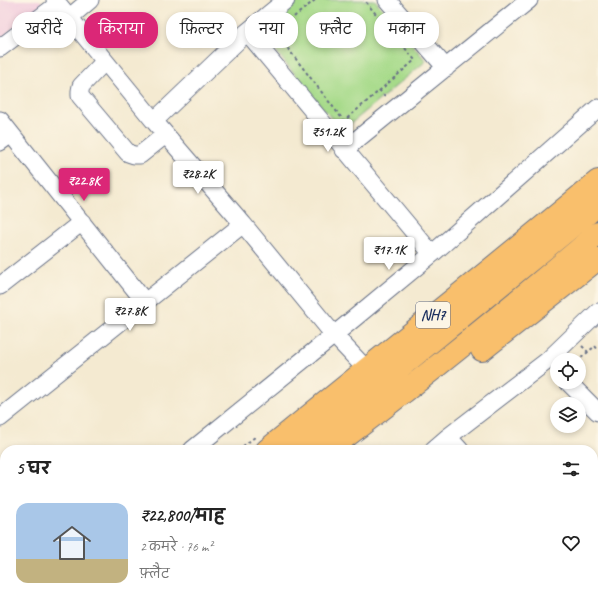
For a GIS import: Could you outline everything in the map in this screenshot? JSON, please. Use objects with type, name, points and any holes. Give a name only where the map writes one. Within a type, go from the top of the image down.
[{"type":"highway","name":"NH7","points":[[273,445],[366,369],[440,322],[534,234],[598,181]]},
{"type":"highway","points":[[305,445],[440,322],[598,205]]},
{"type":"highway","points":[[357,445],[468,352],[501,316],[598,233]]},
{"type":"highway","points":[[335,445],[393,402],[468,352],[598,259]]},
{"type":"street","points":[[76,12],[90,0]]},
{"type":"street","points":[[271,12],[286,0]]},
{"type":"street","points":[[387,0],[446,68]]},
{"type":"street","points":[[344,150],[529,0]]},
{"type":"street","points":[[0,48],[56,2],[65,12]]},
{"type":"street","points":[[76,25],[165,135],[243,224],[334,335],[366,369]]},
{"type":"street","points":[[154,121],[245,34]]},
{"type":"street","points":[[260,48],[432,254]]},
{"type":"street","points":[[105,61],[81,86],[80,96],[128,153],[140,155],[165,135]]},
{"type":"street","points":[[198,445],[432,254],[598,108]]},
{"type":"street","points":[[0,120],[6,138],[82,222],[145,302]]},
{"type":"street","points":[[0,286],[82,222]]},
{"type":"street","points":[[0,418],[243,224]]},
{"type":"street","points":[[563,353],[598,312]]},
{"type":"street","points":[[439,445],[448,437],[550,367]]},
{"type":"street","points":[[581,389],[598,412]]},
{"type":"street","points":[[448,437],[455,445]]},
{"type":"path","points":[[315,0],[275,32],[344,120],[415,60],[364,0]]},
{"type":"path","points":[[586,354],[595,346],[598,350]]},
{"type":"shaded area","points":[[0,0],[40,0],[43,4],[33,12],[12,12],[12,29],[0,39]]},
{"type":"green space","points":[[296,0],[375,0],[385,12],[374,12],[374,48],[415,48],[426,61],[342,131],[273,48],[298,48],[298,12],[282,12]]}]
